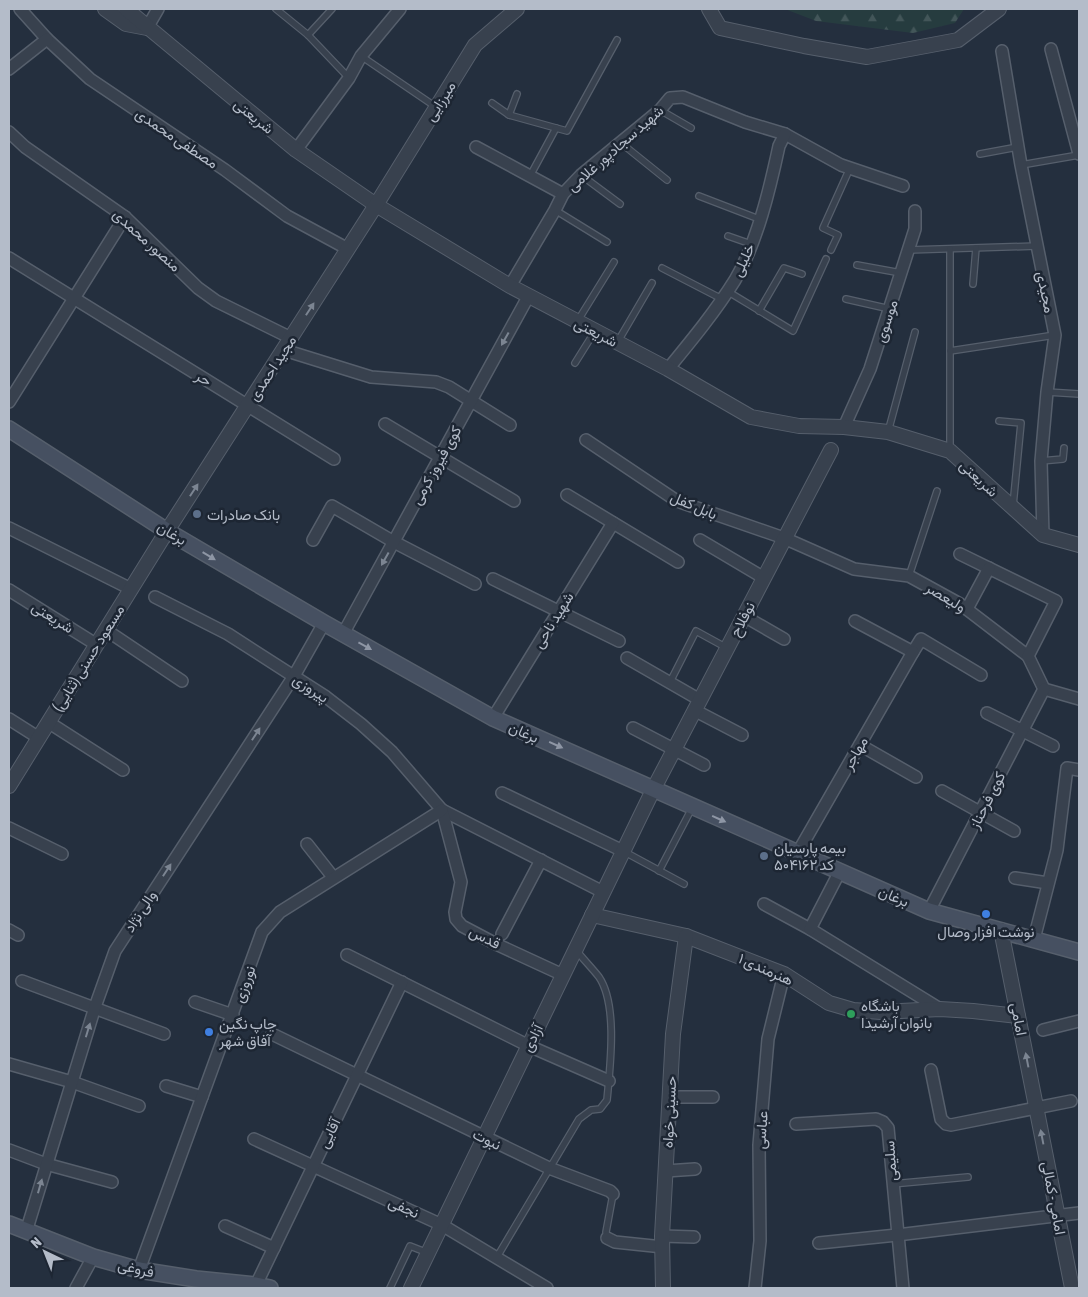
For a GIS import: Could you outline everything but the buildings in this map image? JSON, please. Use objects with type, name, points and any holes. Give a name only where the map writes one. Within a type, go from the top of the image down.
[{"type":"main road","name":"برغان","points":[[9,429],[168,531],[343,634],[493,718],[654,788],[692,808],[929,911],[1079,952]]},
{"type":"main road","name":"فروغی","points":[[9,1224],[93,1257],[194,1284],[263,1286]]},
{"type":"street","name":"مصطفی محمدی","points":[[20,9],[47,39],[97,84],[225,170],[288,216],[348,249]]},
{"type":"street","name":"شریعتی","points":[[105,9],[126,24],[148,28]]},
{"type":"street","name":"شریعتی","points":[[126,9],[296,150],[376,205],[528,297],[668,369],[752,417],[799,426],[844,427],[888,432],[950,451],[1044,535],[1079,545]]},
{"type":"street","points":[[148,28],[158,9]]},
{"type":"street","points":[[296,150],[349,78],[361,56],[400,9]]},
{"type":"street","name":"میرزایی","points":[[376,205],[475,45],[517,9]]},
{"type":"street","points":[[709,9],[720,28],[867,57],[958,40],[999,9]]},
{"type":"street","points":[[9,69],[47,39]]},
{"type":"street","points":[[1050,48],[1079,155]]},
{"type":"street","name":"مجیدی","points":[[1002,51],[1020,165],[1056,335],[1047,392],[1041,461],[1044,535]]},
{"type":"street","name":"شهید سجادپور غلامی","points":[[510,286],[555,210],[562,194],[581,175],[660,110],[670,98],[683,97],[745,122],[785,134]]},
{"type":"street","name":"منصور محمدی","points":[[9,132],[25,147],[125,217],[198,288],[287,344],[371,378],[436,382],[449,387],[510,425]]},
{"type":"street","points":[[785,134],[841,165],[903,186]]},
{"type":"street","name":"خلیلی","points":[[668,369],[697,333],[735,279],[760,219],[779,146],[785,134]]},
{"type":"street","points":[[476,147],[562,194]]},
{"type":"street","name":"مجید احمدی","points":[[168,531],[376,205]]},
{"type":"street","name":"موسوی","points":[[844,427],[870,369],[890,309],[915,229],[915,211]]},
{"type":"street","points":[[9,402],[125,217]]},
{"type":"street","name":"حر","points":[[9,258],[334,459]]},
{"type":"street","name":"کوی فیروز کرمی","points":[[343,634],[528,297]]},
{"type":"street","points":[[385,424],[514,501]]},
{"type":"street","name":"بابل کفل","points":[[586,440],[677,501],[784,538]]},
{"type":"street","name":"نوفلاح","points":[[654,788],[831,450]]},
{"type":"street","points":[[567,495],[678,562]]},
{"type":"street","points":[[313,540],[332,506],[394,542],[474,584]]},
{"type":"street","name":"شهید ناحی","points":[[493,718],[613,523]]},
{"type":"street","points":[[9,528],[131,590]]},
{"type":"street","name":"مسعود حسنی (ثنایی)","points":[[9,786],[168,531]]},
{"type":"street","name":"ولیعصر","points":[[784,538],[854,569],[909,576],[967,609],[1028,656],[1044,689]]},
{"type":"street","points":[[700,540],[764,578]]},
{"type":"street","points":[[960,554],[1056,601],[1028,656]]},
{"type":"street","points":[[967,609],[989,568]]},
{"type":"street","points":[[493,579],[619,641]]},
{"type":"street","name":"شریعتی","points":[[9,590],[97,645]]},
{"type":"street","name":"پیروزی","points":[[155,597],[228,634],[326,697],[361,724],[392,752],[442,810]]},
{"type":"street","points":[[744,616],[784,639]]},
{"type":"street","points":[[855,621],[913,652],[921,639],[981,675]]},
{"type":"street","name":"والی نژاد","points":[[26,1232],[95,1007],[115,952],[294,676],[324,623]]},
{"type":"street","points":[[106,630],[182,681]]},
{"type":"street","name":"مهاجر","points":[[797,854],[913,652]]},
{"type":"street","points":[[626,658],[670,682],[697,705],[742,734]]},
{"type":"street","points":[[1044,689],[1079,699]]},
{"type":"street","name":"کوی فرحناز","points":[[929,911],[1044,689]]},
{"type":"street","points":[[987,713],[1053,746]]},
{"type":"street","points":[[9,719],[39,738]]},
{"type":"street","points":[[48,722],[123,770]]},
{"type":"street","points":[[633,728],[704,765]]},
{"type":"street","points":[[860,745],[916,777]]},
{"type":"street","points":[[1034,939],[1057,850],[1066,768],[1079,770]]},
{"type":"street","name":"آزادی","points":[[411,1288],[654,788]]},
{"type":"street","points":[[942,791],[1014,831]]},
{"type":"street","points":[[502,793],[623,851]]},
{"type":"street","points":[[442,810],[603,892]]},
{"type":"street","name":"نوروزی","points":[[139,1270],[262,932],[280,912],[442,810]]},
{"type":"street","name":"قدس","points":[[442,810],[461,882],[455,912],[456,919],[462,926],[563,975]]},
{"type":"street","points":[[9,828],[62,854]]},
{"type":"street","points":[[307,844],[333,877]]},
{"type":"street","points":[[502,934],[541,860]]},
{"type":"street","points":[[810,929],[840,873]]},
{"type":"street","points":[[1014,878],[1048,883]]},
{"type":"street","points":[[764,904],[810,929],[940,1009]]},
{"type":"street","name":"هنرمندی ۱","points":[[592,915],[686,936],[784,974],[829,1003],[853,1010],[881,1012],[940,1009],[973,1010],[1018,1016]]},
{"type":"street","name":"امامی","points":[[1001,930],[1036,1108]]},
{"type":"street","name":"حسینی خواه","points":[[663,1288],[663,1242],[673,1034],[686,936]]},
{"type":"street","points":[[347,955],[529,1046],[609,1081]]},
{"type":"street","name":"عباسی","points":[[755,1288],[760,1241],[759,1145],[768,1040],[784,974]]},
{"type":"street","points":[[22,981],[164,1034]]},
{"type":"street","name":"آقایی","points":[[263,1286],[274,1248],[402,982]]},
{"type":"street","points":[[195,1002],[232,1015]]},
{"type":"street","points":[[1043,1030],[1079,1021]]},
{"type":"street","name":"نبوت","points":[[272,1034],[484,1138],[548,1168],[610,1190],[613,1194]]},
{"type":"street","points":[[9,1064],[72,1082],[139,1106]]},
{"type":"street","points":[[931,1070],[941,1119],[950,1125],[1071,1101]]},
{"type":"street","points":[[166,1086],[202,1097]]},
{"type":"street","points":[[670,1097],[713,1097]]},
{"type":"street","name":"امامی - کمالی","points":[[1036,1108],[1072,1288]]},
{"type":"street","name":"سلیمی","points":[[796,1124],[876,1119],[883,1122],[888,1128],[903,1288]]},
{"type":"street","name":"نجفی","points":[[254,1139],[442,1225],[547,1288]]},
{"type":"street","points":[[9,1150],[46,1164],[112,1182]]},
{"type":"street","points":[[666,1171],[695,1169]]},
{"type":"street","points":[[819,1243],[897,1236],[1079,1213]]},
{"type":"street","points":[[225,1226],[274,1248]]},
{"type":"street","name":"نبوت","points":[[607,1238],[615,1242],[663,1242],[694,1237]]},
{"type":"street","points":[[76,1288],[93,1257]]},
{"type":"lane","points":[[276,9],[308,35],[349,78]]},
{"type":"lane","points":[[308,35],[332,9]]},
{"type":"lane","points":[[492,102],[509,115],[567,132],[617,40]]},
{"type":"lane","points":[[361,56],[436,107]]},
{"type":"lane","points":[[509,115],[517,94]]},
{"type":"lane","points":[[660,110],[691,128]]},
{"type":"lane","points":[[530,176],[556,128]]},
{"type":"lane","points":[[621,143],[668,180]]},
{"type":"lane","points":[[980,154],[1018,148]]},
{"type":"lane","points":[[1020,165],[1079,155]]},
{"type":"lane","points":[[831,250],[838,235],[823,228],[850,168]]},
{"type":"lane","points":[[581,175],[620,204]]},
{"type":"lane","points":[[699,196],[760,219]]},
{"type":"lane","points":[[555,210],[607,242]]},
{"type":"lane","points":[[728,236],[751,244]]},
{"type":"lane","points":[[908,250],[1037,246]]},
{"type":"lane","points":[[972,284],[976,248]]},
{"type":"lane","points":[[950,249],[950,451]]},
{"type":"lane","points":[[662,268],[759,310],[793,330],[826,260]]},
{"type":"lane","points":[[577,322],[614,262]]},
{"type":"lane","points":[[857,265],[901,273]]},
{"type":"lane","points":[[759,310],[784,268],[802,274]]},
{"type":"lane","points":[[617,343],[652,284]]},
{"type":"lane","points":[[846,299],[890,309]]},
{"type":"lane","points":[[575,363],[595,331]]},
{"type":"lane","points":[[888,432],[915,332]]},
{"type":"lane","points":[[950,351],[1056,335]]},
{"type":"lane","points":[[1047,392],[1079,394]]},
{"type":"lane","points":[[999,421],[1021,423],[1012,508]]},
{"type":"lane","points":[[1041,461],[1063,459],[1064,448]]},
{"type":"lane","points":[[909,576],[937,490]]},
{"type":"lane","points":[[670,682],[696,631],[727,648]]},
{"type":"lane","points":[[659,871],[692,808]]},
{"type":"lane","points":[[623,851],[684,884]]},
{"type":"lane","points":[[497,1257],[548,1168],[583,1115],[591,1110],[600,1109],[605,1106],[608,1100],[612,1019],[606,990],[599,977],[575,950]]},
{"type":"lane","points":[[892,1184],[968,1177]]},
{"type":"lane","name":"نبوت","points":[[607,1238],[606,1232],[613,1194]]},
{"type":"lane","points":[[390,1288],[410,1246],[428,1253]]},
{"type":"green space","points":[[785,9],[964,9],[955,23],[913,33],[816,21]]},
{"type":"place","name":"بانک صادرات","points":[[197,514]]},
{"type":"place","name":"بیمه پارسیان کد ۵۰۴۱۶۲","points":[[764,856]]},
{"type":"place","name":"نوشت افزار وصال","points":[[986,914]]},
{"type":"place","name":"باشگاه بانوان آرشیدا","points":[[851,1014]]},
{"type":"place","name":"چاپ نگین آفاق شهر","points":[[209,1032]]}]
